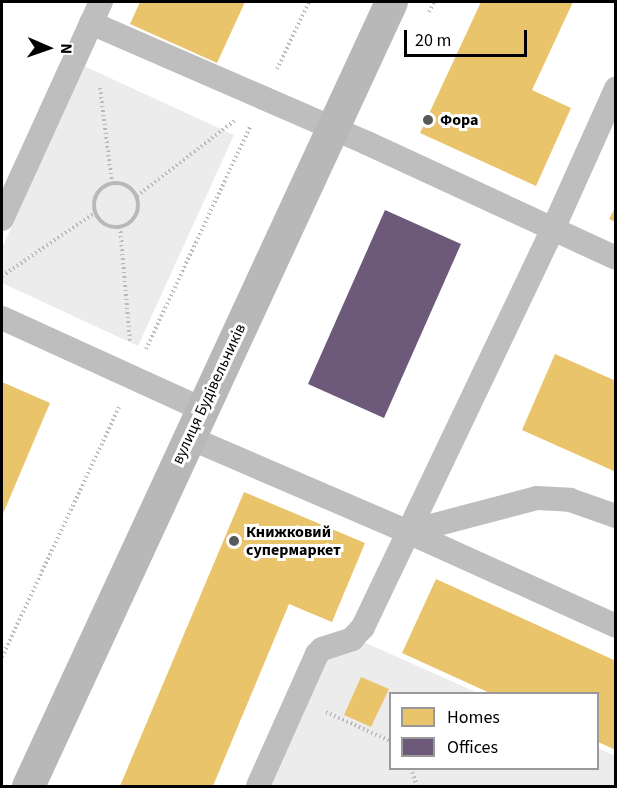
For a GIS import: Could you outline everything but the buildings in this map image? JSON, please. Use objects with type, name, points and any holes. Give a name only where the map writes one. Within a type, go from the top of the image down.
[{"type":"street","name":"вулиця Будівельників","points":[[28,786],[392,2]]},
{"type":"lane","points":[[2,219],[101,2]]},
{"type":"lane","points":[[91,23],[333,128],[615,258]]},
{"type":"lane","points":[[258,786],[313,662],[322,649],[352,639],[363,627],[553,229],[615,89]]},
{"type":"lane","points":[[2,318],[133,377],[196,423],[408,532],[615,626]]},
{"type":"lane","points":[[408,532],[537,498],[570,500],[615,516]]},
{"type":"path","points":[[2,657],[309,2]]},
{"type":"path","points":[[99,80],[112,183]]},
{"type":"path","points":[[137,196],[263,98]]},
{"type":"path","points":[[112,183],[127,185],[137,196],[137,213],[133,219],[120,227],[105,224],[96,212],[95,197],[99,190],[112,183]]},
{"type":"path","points":[[2,276],[96,212]]},
{"type":"path","points":[[120,227],[133,377]]},
{"type":"path","points":[[296,699],[389,741]]},
{"type":"path","points":[[412,770],[417,786]]},
{"type":"shaded area","points":[[84,66],[234,135],[138,346],[2,283],[2,248]]},
{"type":"shaded area","points":[[357,639],[476,692],[389,692],[389,770],[599,770],[599,748],[615,756],[615,786],[268,786],[323,654]]},
{"type":"place","name":"Фора","points":[[428,120]]},
{"type":"place","name":"Книжковий супермаркет","points":[[234,541]]}]
